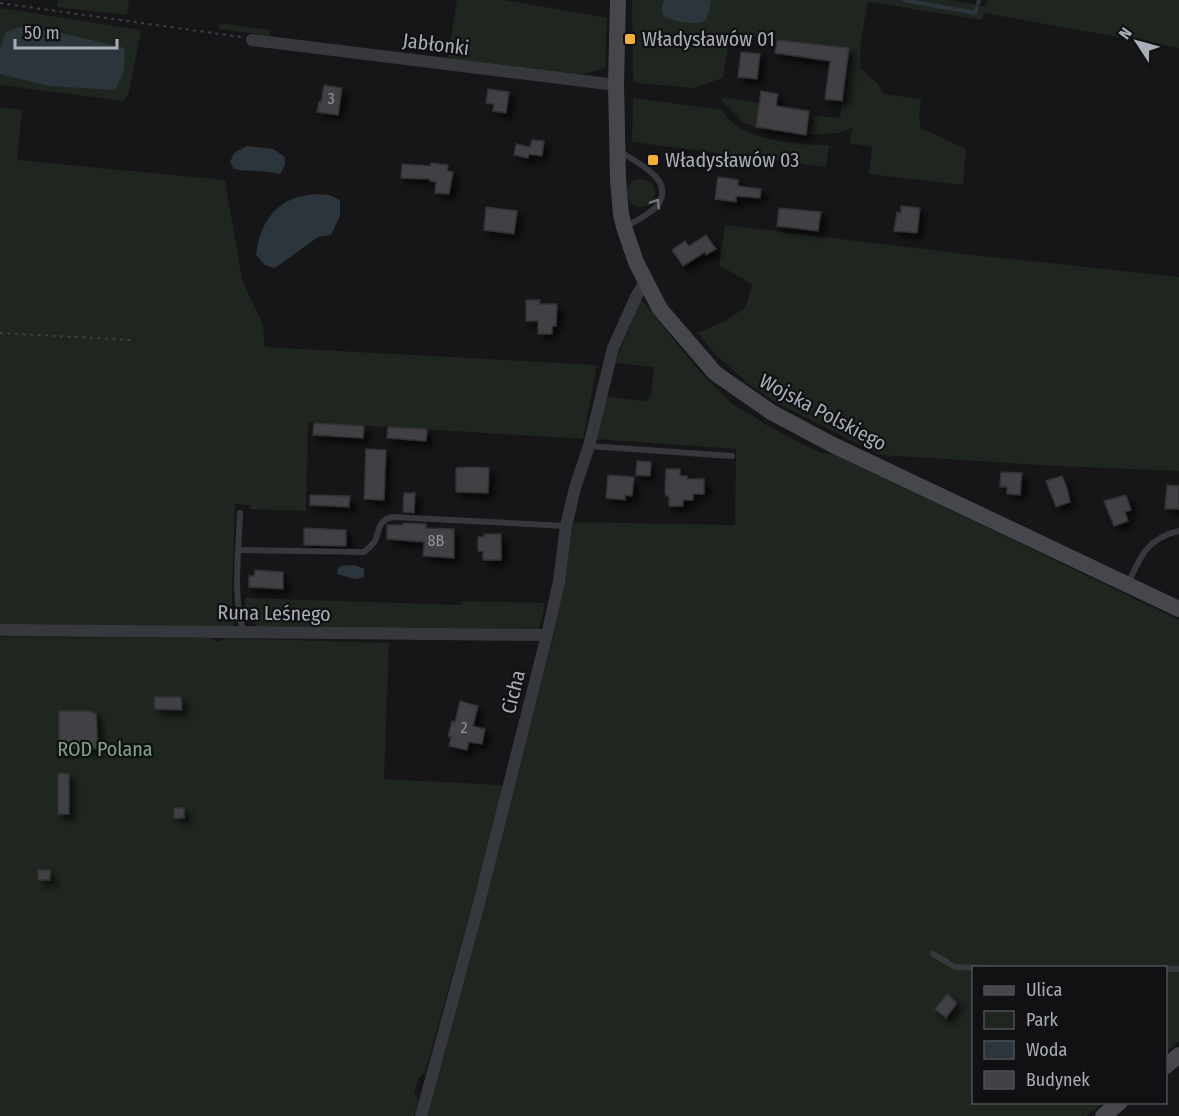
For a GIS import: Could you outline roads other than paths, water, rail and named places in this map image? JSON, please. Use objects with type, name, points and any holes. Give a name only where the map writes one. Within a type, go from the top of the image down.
[{"type":"street","name":"Wojska Polskiego","points":[[618,0],[616,85],[621,214],[624,227],[645,282],[660,309],[715,373],[771,412],[831,444],[1179,609]]},
{"type":"street","name":"Jabłonki","points":[[252,40],[616,85]]},
{"type":"street","name":"Cicha","points":[[421,1116],[479,903],[547,635],[575,488],[613,348],[645,282]]},
{"type":"street","name":"Runa Leśnego","points":[[0,630],[547,635]]},
{"type":"street","points":[[1167,1065],[1179,1056]]},
{"type":"street","points":[[1102,1116],[1117,1104]]},
{"type":"lane","points":[[618,150],[658,177],[662,188],[657,206],[624,227]]},
{"type":"lane","points":[[588,446],[732,456]]},
{"type":"lane","points":[[240,513],[238,605],[244,632]]},
{"type":"lane","points":[[239,550],[364,552],[374,542],[379,526],[386,518],[393,517],[566,526]]},
{"type":"lane","points":[[1127,584],[1147,547],[1158,538],[1179,531]]},
{"type":"lane","points":[[933,954],[955,967],[972,967]]},
{"type":"water","points":[[664,0],[711,1],[705,20],[691,23],[663,15]]},
{"type":"water","points":[[20,27],[61,33],[125,48],[124,72],[115,90],[49,86],[0,74],[0,50],[6,32]]},
{"type":"water","points":[[247,146],[273,149],[285,157],[285,165],[280,174],[234,169],[230,162],[234,153]]},
{"type":"water","points":[[317,194],[329,195],[340,200],[340,216],[331,235],[318,237],[275,268],[265,265],[256,255],[258,242],[267,220],[282,204],[292,199]]},
{"type":"water","points":[[355,565],[364,569],[364,577],[355,579],[337,574],[340,566]]},
{"type":"waterway","points":[[904,0],[976,13],[977,7]]},
{"type":"place","name":"Władysławów 01","points":[[630,39]]},
{"type":"place","name":"Władysławów 03","points":[[653,160]]},
{"type":"park label","name":"ROD Polana","points":[[105,749]]}]
